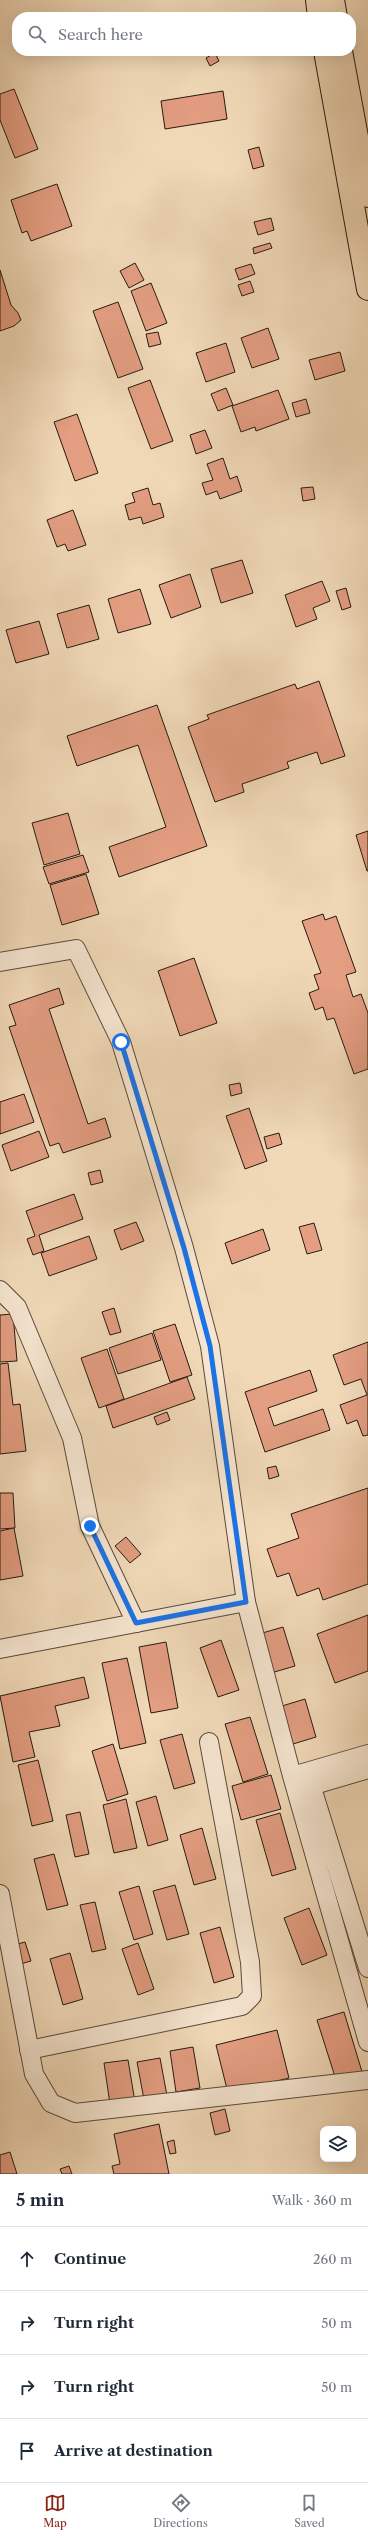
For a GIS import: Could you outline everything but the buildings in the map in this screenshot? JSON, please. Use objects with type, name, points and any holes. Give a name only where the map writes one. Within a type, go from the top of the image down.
[{"type":"main road","points":[[317,0],[319,12]]},
{"type":"main road","points":[[333,0],[335,12]]},
{"type":"main road","points":[[326,56],[368,288]]},
{"type":"main road","points":[[342,56],[368,196]]},
{"type":"street","points":[[0,962],[76,948],[121,1042],[184,1248],[210,1346],[246,1602],[302,1781],[368,1968]]},
{"type":"street","points":[[0,1290],[17,1307],[72,1438],[90,1526],[136,1623]]},
{"type":"street","points":[[0,1649],[246,1602]]},
{"type":"street","points":[[29,2050],[242,2006],[252,1996],[250,1962],[209,1742]]},
{"type":"street","points":[[302,1781],[368,1754]]},
{"type":"street","points":[[302,1781],[368,1769]]},
{"type":"street","points":[[302,1781],[368,2042]]},
{"type":"street","points":[[0,1894],[34,2074],[51,2103],[75,2113],[368,2080]]},
{"type":"route","points":[[90,1526],[99,1548],[136,1623],[246,1602],[224,1429],[210,1346],[184,1248],[121,1042]]}]
